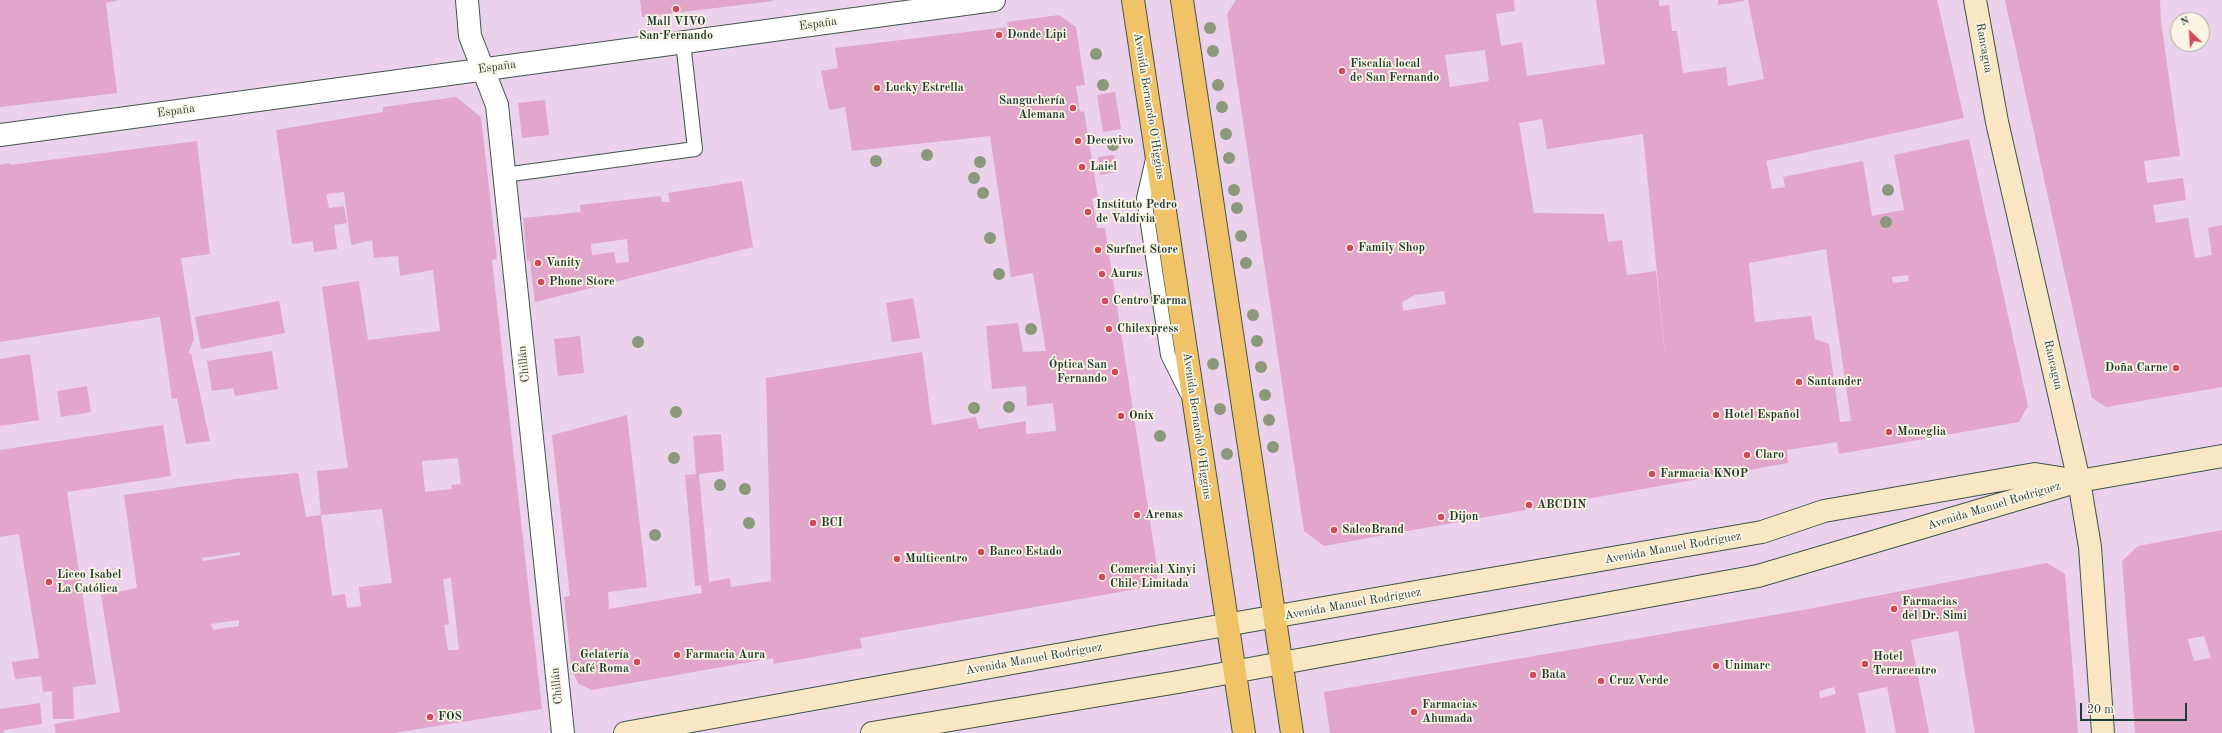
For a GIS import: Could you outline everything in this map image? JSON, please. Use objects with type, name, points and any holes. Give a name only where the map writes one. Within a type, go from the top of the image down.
[{"type":"main road","name":"Avenida Bernardo O'Higgins","points":[[1133,0],[1244,733]]},
{"type":"main road","points":[[1182,0],[1292,733]]},
{"type":"main road","name":"Rancagua","points":[[1975,0],[1997,122],[2080,481],[2090,547],[2103,733]]},
{"type":"main road","name":"Avenida Manuel Rodríguez","points":[[872,733],[1282,664],[1758,576],[2080,481],[2222,456]]},
{"type":"main road","name":"Avenida Manuel Rodríguez","points":[[625,733],[1762,532],[1824,512],[2035,474],[2080,481]]},
{"type":"street","name":"Chillán","points":[[467,0],[470,36],[497,105],[563,733]]},
{"type":"street","name":"España","points":[[0,135],[994,0]]},
{"type":"lane","points":[[504,175],[695,149],[683,42]]},
{"type":"shaded area","points":[[0,0],[2222,0],[2222,733],[0,733]]},
{"type":"building","points":[[0,0],[119,0],[106,3],[117,93],[0,107]]},
{"type":"building","name":"Mall VIVO San Fernando","points":[[640,0],[773,0],[773,1],[642,17]]},
{"type":"building","points":[[1236,0],[1514,0],[1515,11],[1496,14],[1501,46],[1522,42],[1527,76],[1605,64],[1596,0],[1659,0],[1659,6],[1669,5],[1672,31],[1677,31],[1683,73],[1726,67],[1728,86],[1764,79],[1748,0],[1937,0],[1964,118],[1766,161],[1772,189],[1785,187],[1783,177],[1863,161],[1872,216],[1904,210],[1894,155],[1969,139],[2028,406],[2019,422],[1839,454],[1837,442],[1787,450],[1788,463],[1324,546],[1304,531],[1227,14]],"holes":[[[1485,50],[1489,81],[1450,87],[1445,55]],[[1542,119],[1547,149],[1643,134],[1667,373],[1656,271],[1627,275],[1622,240],[1608,242],[1604,214],[1534,213],[1519,123]],[[1826,249],[1851,421],[1840,422],[1829,344],[1815,339],[1811,316],[1755,322],[1749,263]],[[1908,275],[1909,281],[1893,283],[1892,277]],[[1444,291],[1446,304],[1403,311],[1402,302],[1415,295]]]},
{"type":"building","points":[[1718,0],[1744,0],[1744,1],[1718,5]]},
{"type":"building","points":[[2005,0],[2160,0],[2161,21],[2180,156],[2144,161],[2147,183],[2183,178],[2186,200],[2153,205],[2156,223],[2188,218],[2195,258],[2212,255],[2208,228],[2222,225],[2222,387],[2106,407],[2092,398]]},
{"type":"building","points":[[1059,15],[1076,27],[1085,85],[1076,86],[1080,112],[1084,111],[1098,198],[1092,198],[1097,228],[1105,228],[1158,573],[1155,582],[1151,586],[1131,590],[860,638],[862,648],[774,664],[773,658],[592,690],[579,684],[572,672],[564,597],[570,596],[552,435],[627,415],[647,587],[608,592],[609,609],[702,593],[701,585],[695,586],[685,475],[696,474],[693,436],[721,434],[724,471],[699,474],[709,582],[730,578],[731,587],[771,581],[766,378],[922,352],[932,425],[976,417],[979,429],[1026,421],[1026,434],[1056,431],[1053,403],[1027,406],[1026,386],[992,389],[986,326],[1018,323],[1023,352],[1046,351],[1033,273],[1011,277],[990,136],[852,151],[845,107],[829,110],[821,71],[838,68],[835,48],[1008,27],[1007,22]]},
{"type":"building","points":[[1115,92],[1121,129],[1103,132],[1097,95]]},
{"type":"building","points":[[456,97],[481,117],[497,259],[492,260],[542,709],[394,733],[56,733],[54,724],[120,712],[101,595],[137,588],[124,495],[236,479],[298,473],[306,517],[321,515],[317,471],[348,468],[322,287],[359,281],[368,340],[440,331],[433,270],[400,276],[398,256],[374,258],[372,240],[351,245],[344,192],[326,194],[329,208],[344,206],[347,223],[334,225],[337,249],[314,252],[313,241],[292,244],[276,130],[383,112],[383,107]],"holes":[[[458,458],[461,484],[451,485],[452,489],[425,492],[422,461]],[[382,509],[392,583],[359,587],[361,606],[347,608],[345,594],[332,596],[321,515]],[[240,552],[240,555],[203,561],[202,558]],[[451,578],[459,650],[448,650],[444,625],[449,624],[443,579]],[[239,620],[239,626],[213,630],[211,624]]]},
{"type":"building","points":[[545,100],[549,135],[522,138],[518,103]]},
{"type":"building","points":[[197,141],[210,254],[181,258],[194,339],[188,354],[191,353],[210,441],[186,444],[177,398],[172,399],[160,317],[0,342],[0,165],[10,163],[10,165]]},
{"type":"building","points":[[1114,155],[1117,172],[1100,175],[1098,157]]},
{"type":"building","points":[[742,181],[753,247],[535,302],[530,261],[527,261],[523,218],[581,212],[580,205],[661,196],[662,202],[670,202],[668,193]],"holes":[[[627,239],[629,262],[616,263],[614,252],[592,255],[591,244]]]},
{"type":"building","points":[[913,298],[920,338],[892,342],[886,303]]},
{"type":"building","points":[[279,301],[285,333],[201,349],[195,317]]},
{"type":"building","points":[[580,336],[584,373],[558,376],[554,339]]},
{"type":"building","points":[[272,351],[278,389],[235,396],[233,388],[212,391],[207,361]]},
{"type":"building","points":[[30,354],[39,420],[0,426],[0,359]]},
{"type":"building","points":[[87,386],[91,412],[61,417],[57,391]]},
{"type":"building","points":[[163,425],[171,476],[67,492],[96,684],[73,687],[74,719],[53,719],[52,691],[43,692],[41,676],[15,679],[12,662],[39,658],[19,534],[0,537],[0,450]]},
{"type":"building","points":[[2222,530],[2222,733],[2135,733],[2122,561],[2138,546]],"holes":[[[2204,636],[2211,658],[2194,661],[2188,639]]]},
{"type":"building","points":[[2047,563],[2065,574],[2078,733],[1975,733],[1958,631],[1911,640],[1929,733],[1896,733],[1887,687],[1858,693],[1866,733],[1330,733],[1324,692],[1803,610]],"holes":[[[1834,687],[1836,694],[1820,698],[1819,691]]]},
{"type":"building","points":[[40,703],[42,724],[4,730],[4,733],[0,733],[0,709]]},
{"type":"place","name":"Mall VIVO San Fernando","points":[[676,9]]},
{"type":"place","name":"Donde Lipi","points":[[999,35]]},
{"type":"place","name":"Fiscalía local de San Fernando","points":[[1342,71]]},
{"type":"place","name":"Lucky Estrella","points":[[877,88]]},
{"type":"place","name":"Sanguchería Alemana","points":[[1073,108]]},
{"type":"place","name":"Decovivo","points":[[1078,141]]},
{"type":"place","name":"Laiel","points":[[1082,167]]},
{"type":"place","name":"Instituto Pedro de Valdivia","points":[[1088,212]]},
{"type":"place","name":"Family Shop","points":[[1350,248]]},
{"type":"place","name":"Surfnet Store","points":[[1098,250]]},
{"type":"place","name":"Vanity","points":[[538,263]]},
{"type":"place","name":"Aurus","points":[[1102,274]]},
{"type":"place","name":"Phone Store","points":[[541,282]]},
{"type":"place","name":"Centro Farma","points":[[1105,301]]},
{"type":"place","name":"Chilexpress","points":[[1109,329]]},
{"type":"place","name":"Doña Carne","points":[[2176,368]]},
{"type":"place","name":"Óptica San Fernando","points":[[1115,372]]},
{"type":"place","name":"Santander","points":[[1799,382]]},
{"type":"place","name":"Hotel Español","points":[[1716,415]]},
{"type":"place","name":"Onix","points":[[1121,416]]},
{"type":"place","name":"Moneglia","points":[[1889,432]]},
{"type":"place","name":"Claro","points":[[1747,455]]},
{"type":"place","name":"Farmacia KNOP","points":[[1652,474]]},
{"type":"place","name":"ABCDIN","points":[[1529,505]]},
{"type":"place","name":"Arenas","points":[[1137,515]]},
{"type":"place","name":"Dijon","points":[[1441,517]]},
{"type":"place","name":"BCI","points":[[813,523]]},
{"type":"place","name":"SalcoBrand","points":[[1334,530]]},
{"type":"place","name":"Banco Estado","points":[[981,552]]},
{"type":"place","name":"Multicentro","points":[[897,559]]},
{"type":"place","name":"Comercial Xinyi Chile Limitada","points":[[1102,577]]},
{"type":"place","name":"Liceo Isabel La Católica","points":[[49,582]]},
{"type":"place","name":"Farmacias del Dr. Simi","points":[[1894,609]]},
{"type":"place","name":"Farmacia Aura","points":[[677,655]]},
{"type":"place","name":"Gelatería Café Roma","points":[[637,662]]},
{"type":"place","name":"Hotel Terracentro","points":[[1865,664]]},
{"type":"place","name":"Unimarc","points":[[1716,666]]},
{"type":"place","name":"Bata","points":[[1533,675]]},
{"type":"place","name":"Cruz Verde","points":[[1601,681]]},
{"type":"place","name":"Farmacias Ahumada","points":[[1414,712]]},
{"type":"place","name":"FOS","points":[[430,717]]}]
